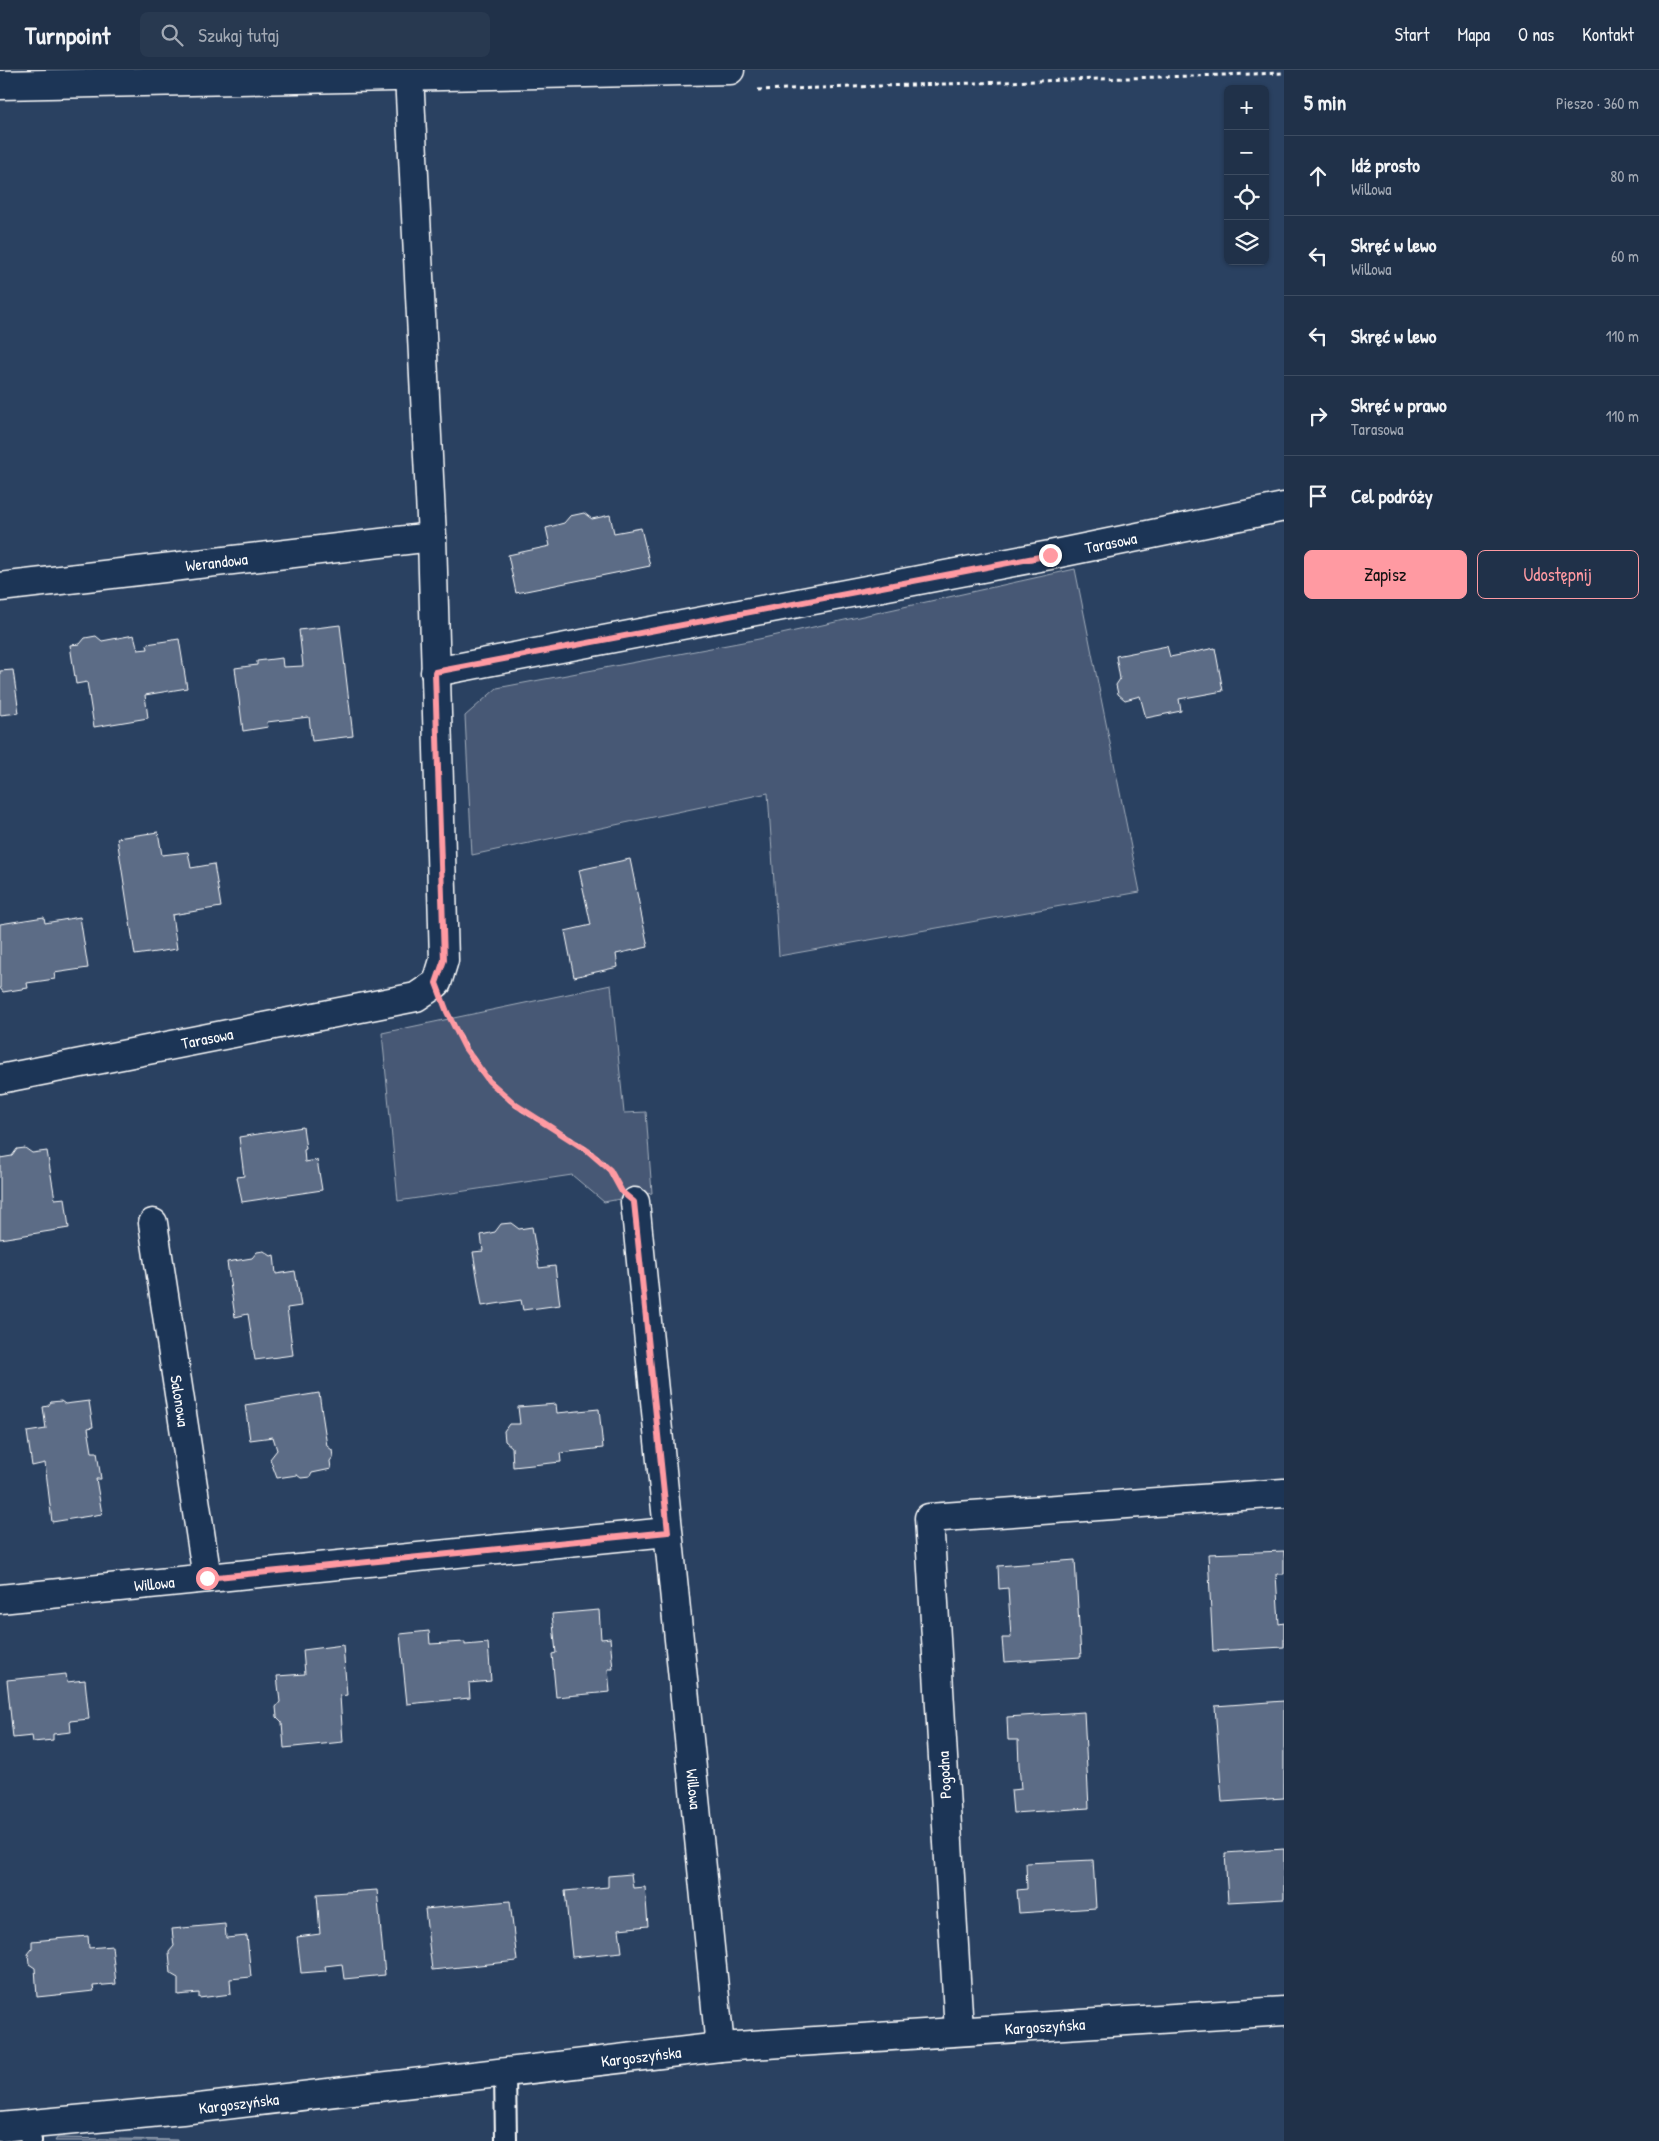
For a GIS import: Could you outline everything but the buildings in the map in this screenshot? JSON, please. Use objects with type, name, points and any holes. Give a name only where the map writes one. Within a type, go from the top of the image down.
[{"type":"street","points":[[0,85],[409,75],[730,70]]},
{"type":"street","points":[[409,75],[432,537],[444,960],[426,990]]},
{"type":"street","name":"Tarasowa","points":[[435,672],[1050,555],[1284,507]]},
{"type":"street","name":"Werandowa","points":[[0,587],[432,537]]},
{"type":"street","name":"Tarasowa","points":[[0,1079],[426,990]]},
{"type":"street","name":"Willowa","points":[[634,1202],[720,2047]]},
{"type":"street","name":"Salonowa","points":[[154,1223],[207,1578]]},
{"type":"street","name":"Pogodna","points":[[959,2031],[929,1518],[1284,1494]]},
{"type":"street","name":"Willowa","points":[[0,1599],[668,1532]]},
{"type":"street","name":"Kargoszyńska","points":[[19,2131],[720,2047],[1284,2012]]},
{"type":"lane","points":[[505,2072],[506,2141]]},
{"type":"path","points":[[426,990],[447,1012],[465,1048],[489,1081],[516,1105],[588,1151],[610,1170],[622,1192],[634,1202]]},
{"type":"shaded area","points":[[1075,569],[1140,892],[779,956],[768,793],[472,855],[465,716],[497,688],[759,639]]},
{"type":"shaded area","points":[[611,985],[624,1113],[646,1112],[652,1193],[604,1202],[572,1175],[398,1201],[382,1033]]},
{"type":"shaded area","points":[[57,2138],[177,2140],[177,2141],[55,2141]]},
{"type":"route","points":[[207,1578],[668,1532],[634,1202],[622,1192],[610,1170],[588,1151],[540,1122],[516,1105],[489,1081],[465,1048],[447,1012],[436,983],[444,960],[435,672],[1050,555]]}]
